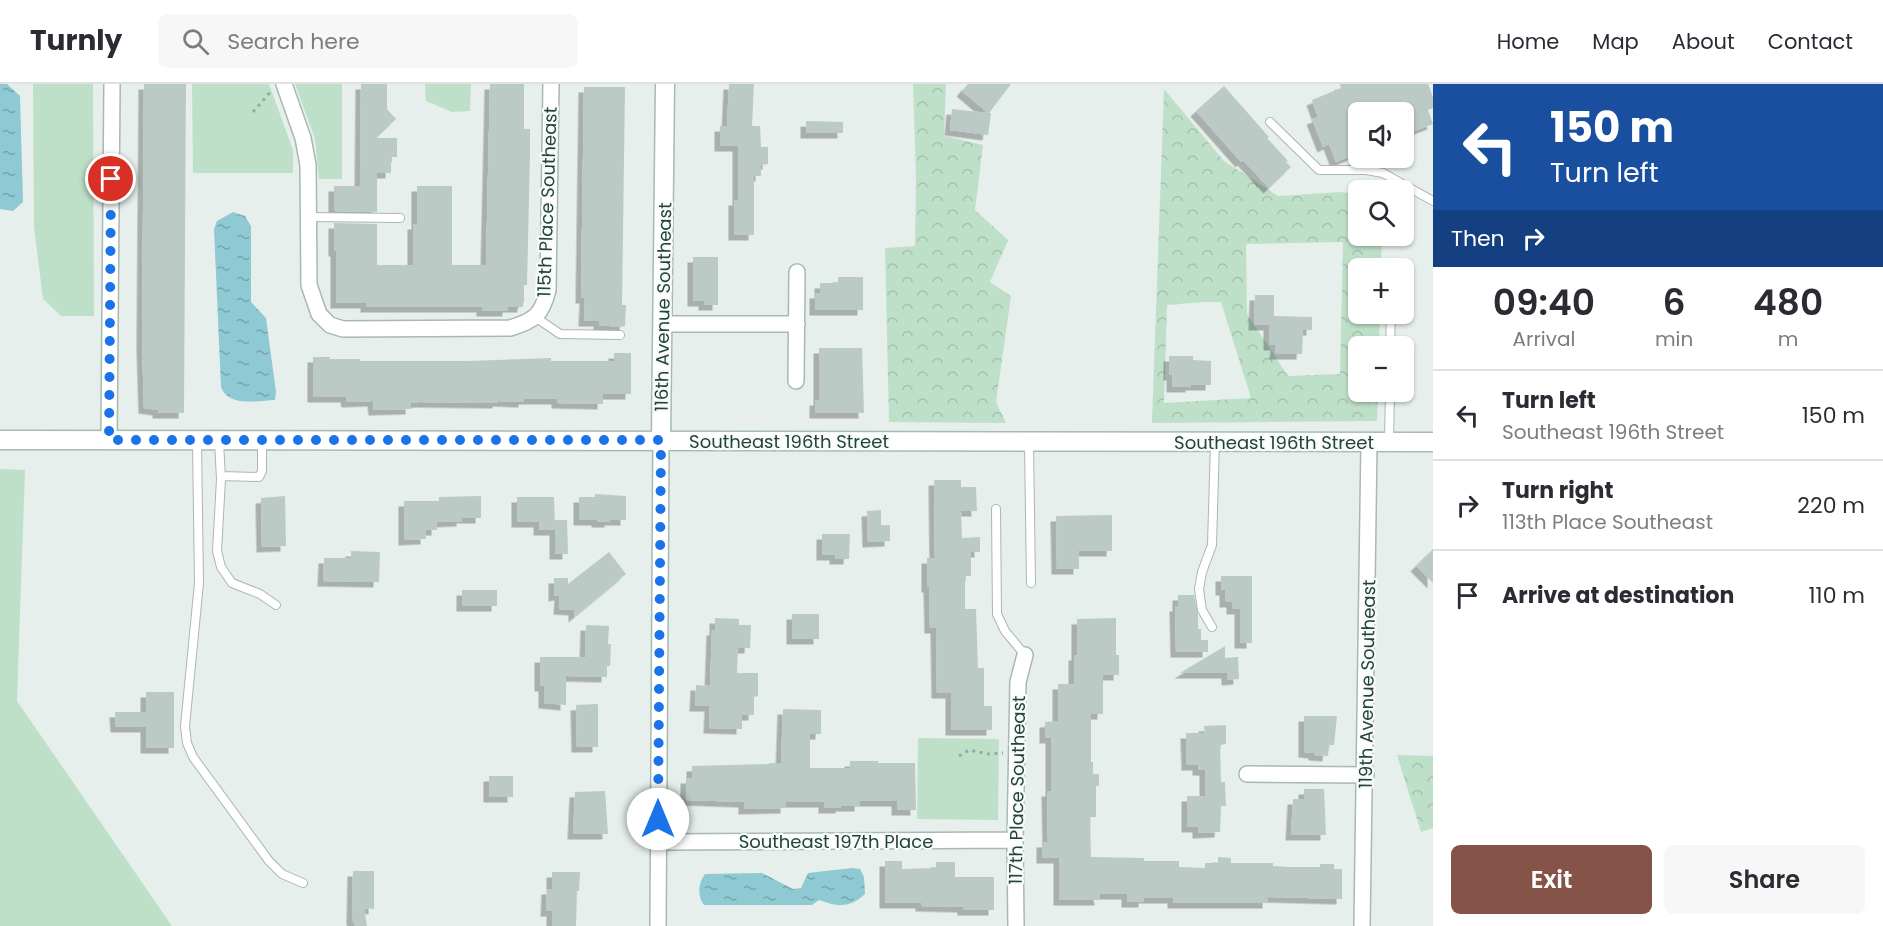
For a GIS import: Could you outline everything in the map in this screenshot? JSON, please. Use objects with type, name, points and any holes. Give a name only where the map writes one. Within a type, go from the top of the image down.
[{"type":"street","points":[[109,440],[112,84]]},
{"type":"street","points":[[284,84],[303,138],[308,165],[309,285],[319,314],[330,325],[343,329],[510,328],[524,324],[535,317]]},
{"type":"street","name":"115th Place Southeast","points":[[535,317],[544,306],[548,290],[550,84]]},
{"type":"street","name":"116th Avenue Southeast","points":[[658,926],[665,84]]},
{"type":"street","points":[[796,381],[798,272]]},
{"type":"street","points":[[662,324],[797,324]]},
{"type":"street","name":"Southeast 196th Street","points":[[0,440],[1433,442]]},
{"type":"street","name":"119th Avenue Southeast","points":[[1362,926],[1366,775],[1369,442]]},
{"type":"street","name":"117th Place Southeast","points":[[1016,926],[1018,682],[1025,655]]},
{"type":"street","points":[[1247,774],[1366,775]]},
{"type":"street","name":"Southeast 197th Place","points":[[658,842],[1015,840]]},
{"type":"lane","points":[[1270,122],[1319,170],[1366,170],[1383,173],[1433,201]]},
{"type":"lane","points":[[309,217],[400,218]]},
{"type":"lane","points":[[535,317],[560,334],[620,335]]},
{"type":"lane","points":[[1389,442],[1390,402]]},
{"type":"lane","points":[[197,440],[199,582],[185,726],[186,743],[193,757],[269,861],[282,874],[303,883]]},
{"type":"lane","points":[[219,440],[221,476],[217,551],[221,567],[232,583],[260,594],[276,605]]},
{"type":"lane","points":[[221,476],[259,477],[262,471],[262,440]]},
{"type":"lane","points":[[1029,441],[1031,583]]},
{"type":"lane","points":[[1212,627],[1202,609],[1199,589],[1202,572],[1212,545],[1215,442]]},
{"type":"lane","points":[[996,509],[997,614],[1005,631],[1025,655]]},
{"type":"path","points":[[253,112],[277,84]]},
{"type":"path","points":[[959,756],[969,750],[989,754],[1017,752]]},
{"type":"green space","points":[[33,84],[93,84],[94,316],[61,316],[43,299],[34,227]]},
{"type":"green space","points":[[192,84],[269,84],[293,150],[293,173],[193,173]]},
{"type":"green space","points":[[295,84],[342,84],[342,179],[319,179],[315,139]]},
{"type":"green space","points":[[425,84],[471,84],[470,111],[452,112],[426,101]]},
{"type":"green space","points":[[913,84],[946,84],[944,136],[983,145],[975,210],[1008,240],[990,282],[1011,296],[996,402],[1006,423],[889,422],[885,248],[915,246],[916,177]]},
{"type":"green space","points":[[1164,89],[1224,161],[1278,196],[1348,193],[1348,246],[1382,246],[1381,258],[1348,258],[1348,324],[1380,324],[1379,336],[1348,336],[1348,402],[1378,402],[1377,421],[1152,423]],"holes":[[[1343,242],[1340,374],[1288,376],[1247,314],[1246,244]],[[1221,302],[1251,398],[1164,403],[1167,305]]]},
{"type":"green space","points":[[0,469],[25,470],[17,701],[172,926],[0,926]]},
{"type":"green space","points":[[918,738],[999,739],[998,820],[917,819]]},
{"type":"green space","points":[[1397,755],[1433,756],[1433,828],[1421,832]]},
{"type":"water","points":[[0,84],[7,84],[20,96],[23,202],[13,211],[0,209]]},
{"type":"water","points":[[233,212],[245,216],[251,226],[251,302],[266,318],[276,392],[275,400],[252,402],[237,400],[230,398],[221,387],[214,229],[217,221]]},
{"type":"water","points":[[860,869],[864,877],[865,894],[849,904],[832,904],[819,900],[812,905],[704,905],[699,894],[701,881],[705,874],[762,873],[793,889],[801,888],[808,873]]},
{"type":"building","points":[[144,84],[186,84],[184,413],[158,413],[158,410],[144,408],[142,344]]},
{"type":"building","points":[[361,84],[387,84],[387,109],[396,119],[376,138],[397,138],[397,157],[391,157],[391,173],[377,173],[377,212],[334,211],[334,186],[360,186]]},
{"type":"building","points":[[490,84],[524,84],[524,129],[530,129],[530,154],[527,285],[524,285],[523,307],[508,307],[508,311],[482,311],[482,307],[366,307],[366,303],[336,303],[334,223],[377,224],[377,265],[413,265],[413,224],[417,224],[417,186],[452,186],[452,265],[486,265]]},
{"type":"building","points":[[729,84],[754,84],[752,126],[760,126],[761,147],[768,147],[768,164],[761,165],[761,176],[754,176],[754,235],[734,235],[734,200],[738,200],[738,146],[720,146],[720,126],[727,126]]},
{"type":"building","points":[[968,84],[1011,84],[989,113],[991,113],[988,135],[950,130],[952,109],[988,113],[962,91]]},
{"type":"building","points":[[1340,84],[1428,84],[1433,97],[1433,108],[1428,110],[1433,124],[1414,131],[1414,102],[1348,102],[1348,157],[1336,162],[1329,144],[1323,147],[1312,119],[1318,117],[1312,100],[1341,88]]},
{"type":"building","points":[[1224,86],[1269,137],[1267,138],[1291,167],[1269,188],[1243,160],[1241,162],[1196,111]]},
{"type":"building","points":[[584,87],[625,87],[622,305],[626,305],[625,326],[620,327],[599,325],[599,321],[584,321],[585,298],[581,298]]},
{"type":"building","points":[[806,121],[843,122],[843,133],[806,133]]},
{"type":"building","points":[[693,257],[718,257],[718,305],[704,305],[704,301],[693,301]]},
{"type":"building","points":[[838,277],[863,277],[863,310],[815,310],[815,293],[820,293],[820,283],[838,283]]},
{"type":"building","points":[[1255,295],[1274,295],[1274,316],[1312,317],[1312,330],[1303,330],[1302,354],[1275,354],[1276,345],[1269,345],[1269,325],[1254,325]]},
{"type":"building","points":[[819,348],[862,348],[864,413],[815,413],[815,400],[819,400]]},
{"type":"building","points":[[614,353],[631,353],[631,394],[603,394],[603,404],[557,403],[557,399],[524,399],[524,402],[498,401],[498,403],[420,402],[411,403],[411,409],[374,410],[373,401],[347,402],[346,397],[313,397],[313,357],[360,359],[360,361],[551,358],[551,361],[614,361]]},
{"type":"building","points":[[1169,356],[1193,356],[1193,360],[1211,361],[1211,385],[1172,387],[1172,375],[1169,375]]},
{"type":"building","points":[[934,480],[961,480],[961,487],[976,487],[977,511],[961,511],[962,538],[980,537],[980,552],[971,552],[971,576],[965,576],[965,609],[976,609],[978,668],[984,668],[984,706],[992,706],[992,730],[951,730],[951,693],[937,693],[936,628],[930,628],[929,587],[927,587],[927,558],[935,558]]},
{"type":"building","points":[[595,494],[626,496],[626,520],[597,522],[597,520],[579,520],[579,497],[595,497]]},
{"type":"building","points":[[285,496],[286,546],[262,547],[261,498]]},
{"type":"building","points":[[481,496],[481,518],[437,522],[437,530],[426,530],[426,539],[404,540],[404,501],[439,501],[439,497]]},
{"type":"building","points":[[517,497],[554,497],[555,527],[555,520],[567,520],[568,554],[555,554],[555,530],[539,530],[539,522],[517,522]]},
{"type":"building","points":[[881,510],[881,525],[890,525],[890,541],[868,542],[867,511]]},
{"type":"building","points":[[1112,515],[1112,551],[1079,551],[1079,569],[1057,569],[1056,516]]},
{"type":"building","points":[[822,534],[850,534],[849,559],[835,559],[835,555],[822,555]]},
{"type":"building","points":[[1433,549],[1433,583],[1416,566]]},
{"type":"building","points":[[351,551],[380,552],[379,582],[323,581],[324,558],[351,558]]},
{"type":"building","points":[[609,552],[626,574],[574,617],[574,610],[559,609],[560,595],[554,596],[554,578],[568,578],[568,584]]},
{"type":"building","points":[[1221,576],[1252,576],[1252,643],[1240,643],[1240,609],[1232,609],[1232,602],[1225,602],[1225,590],[1221,590]]},
{"type":"building","points":[[462,590],[497,590],[497,606],[462,606]]},
{"type":"building","points":[[1178,595],[1194,595],[1198,629],[1201,629],[1201,640],[1208,640],[1208,652],[1176,652],[1175,606],[1178,606]]},
{"type":"building","points":[[792,614],[819,614],[819,639],[792,639]]},
{"type":"building","points":[[715,618],[739,619],[739,625],[751,625],[750,648],[738,648],[737,673],[758,673],[758,696],[754,697],[754,715],[742,715],[742,729],[709,728],[710,706],[695,706],[696,685],[710,686],[712,630],[715,630]]},
{"type":"building","points":[[1116,618],[1116,655],[1119,655],[1119,675],[1103,675],[1103,714],[1091,714],[1091,762],[1093,762],[1093,774],[1099,774],[1099,786],[1096,786],[1096,817],[1090,817],[1091,857],[1179,861],[1179,867],[1205,868],[1205,863],[1218,863],[1218,857],[1231,858],[1231,863],[1273,863],[1273,866],[1288,867],[1320,867],[1320,864],[1334,864],[1334,869],[1342,869],[1342,899],[1268,897],[1268,903],[1173,903],[1173,898],[1144,898],[1144,902],[1127,902],[1127,894],[1099,894],[1100,900],[1059,900],[1059,858],[1042,858],[1042,842],[1048,842],[1047,791],[1051,791],[1051,738],[1045,738],[1045,722],[1058,721],[1058,684],[1074,684],[1077,619]]},
{"type":"building","points":[[586,625],[609,626],[608,644],[611,644],[607,677],[566,676],[566,705],[544,703],[544,686],[540,686],[540,657],[585,657]]},
{"type":"building","points":[[1225,646],[1225,658],[1238,657],[1239,679],[1227,680],[1227,673],[1180,673]]},
{"type":"building","points":[[146,692],[174,692],[174,748],[146,748],[146,727],[116,727],[115,712],[146,712]]},
{"type":"building","points":[[598,704],[598,747],[577,747],[576,705]]},
{"type":"building","points":[[783,709],[821,710],[821,734],[810,734],[810,768],[850,768],[850,761],[915,763],[916,810],[897,810],[897,801],[860,801],[860,806],[841,806],[841,808],[824,808],[824,802],[786,802],[786,808],[744,809],[744,802],[686,800],[686,778],[692,778],[692,766],[781,763]]},
{"type":"building","points":[[1304,716],[1337,716],[1334,745],[1329,745],[1328,756],[1304,752]]},
{"type":"building","points":[[1226,725],[1226,744],[1220,745],[1221,782],[1225,782],[1226,806],[1221,806],[1220,832],[1198,833],[1198,827],[1187,827],[1187,796],[1205,796],[1205,770],[1198,770],[1198,765],[1187,765],[1186,733],[1205,733],[1204,726]]},
{"type":"building","points":[[489,776],[513,776],[513,797],[489,797]]},
{"type":"building","points":[[1304,789],[1324,789],[1326,835],[1291,835],[1293,799],[1304,799]]},
{"type":"building","points":[[605,791],[608,834],[573,834],[575,792]]},
{"type":"building","points":[[885,861],[902,861],[902,869],[936,868],[936,862],[955,862],[955,877],[994,877],[994,910],[921,906],[921,903],[885,903]]},
{"type":"building","points":[[353,871],[374,871],[374,909],[364,908],[367,926],[355,926],[352,919]]},
{"type":"building","points":[[552,872],[580,872],[576,926],[552,926],[552,911],[546,911],[547,889],[552,889]]},
{"type":"route","points":[[111,179],[109,440],[661,440],[658,819]]}]
